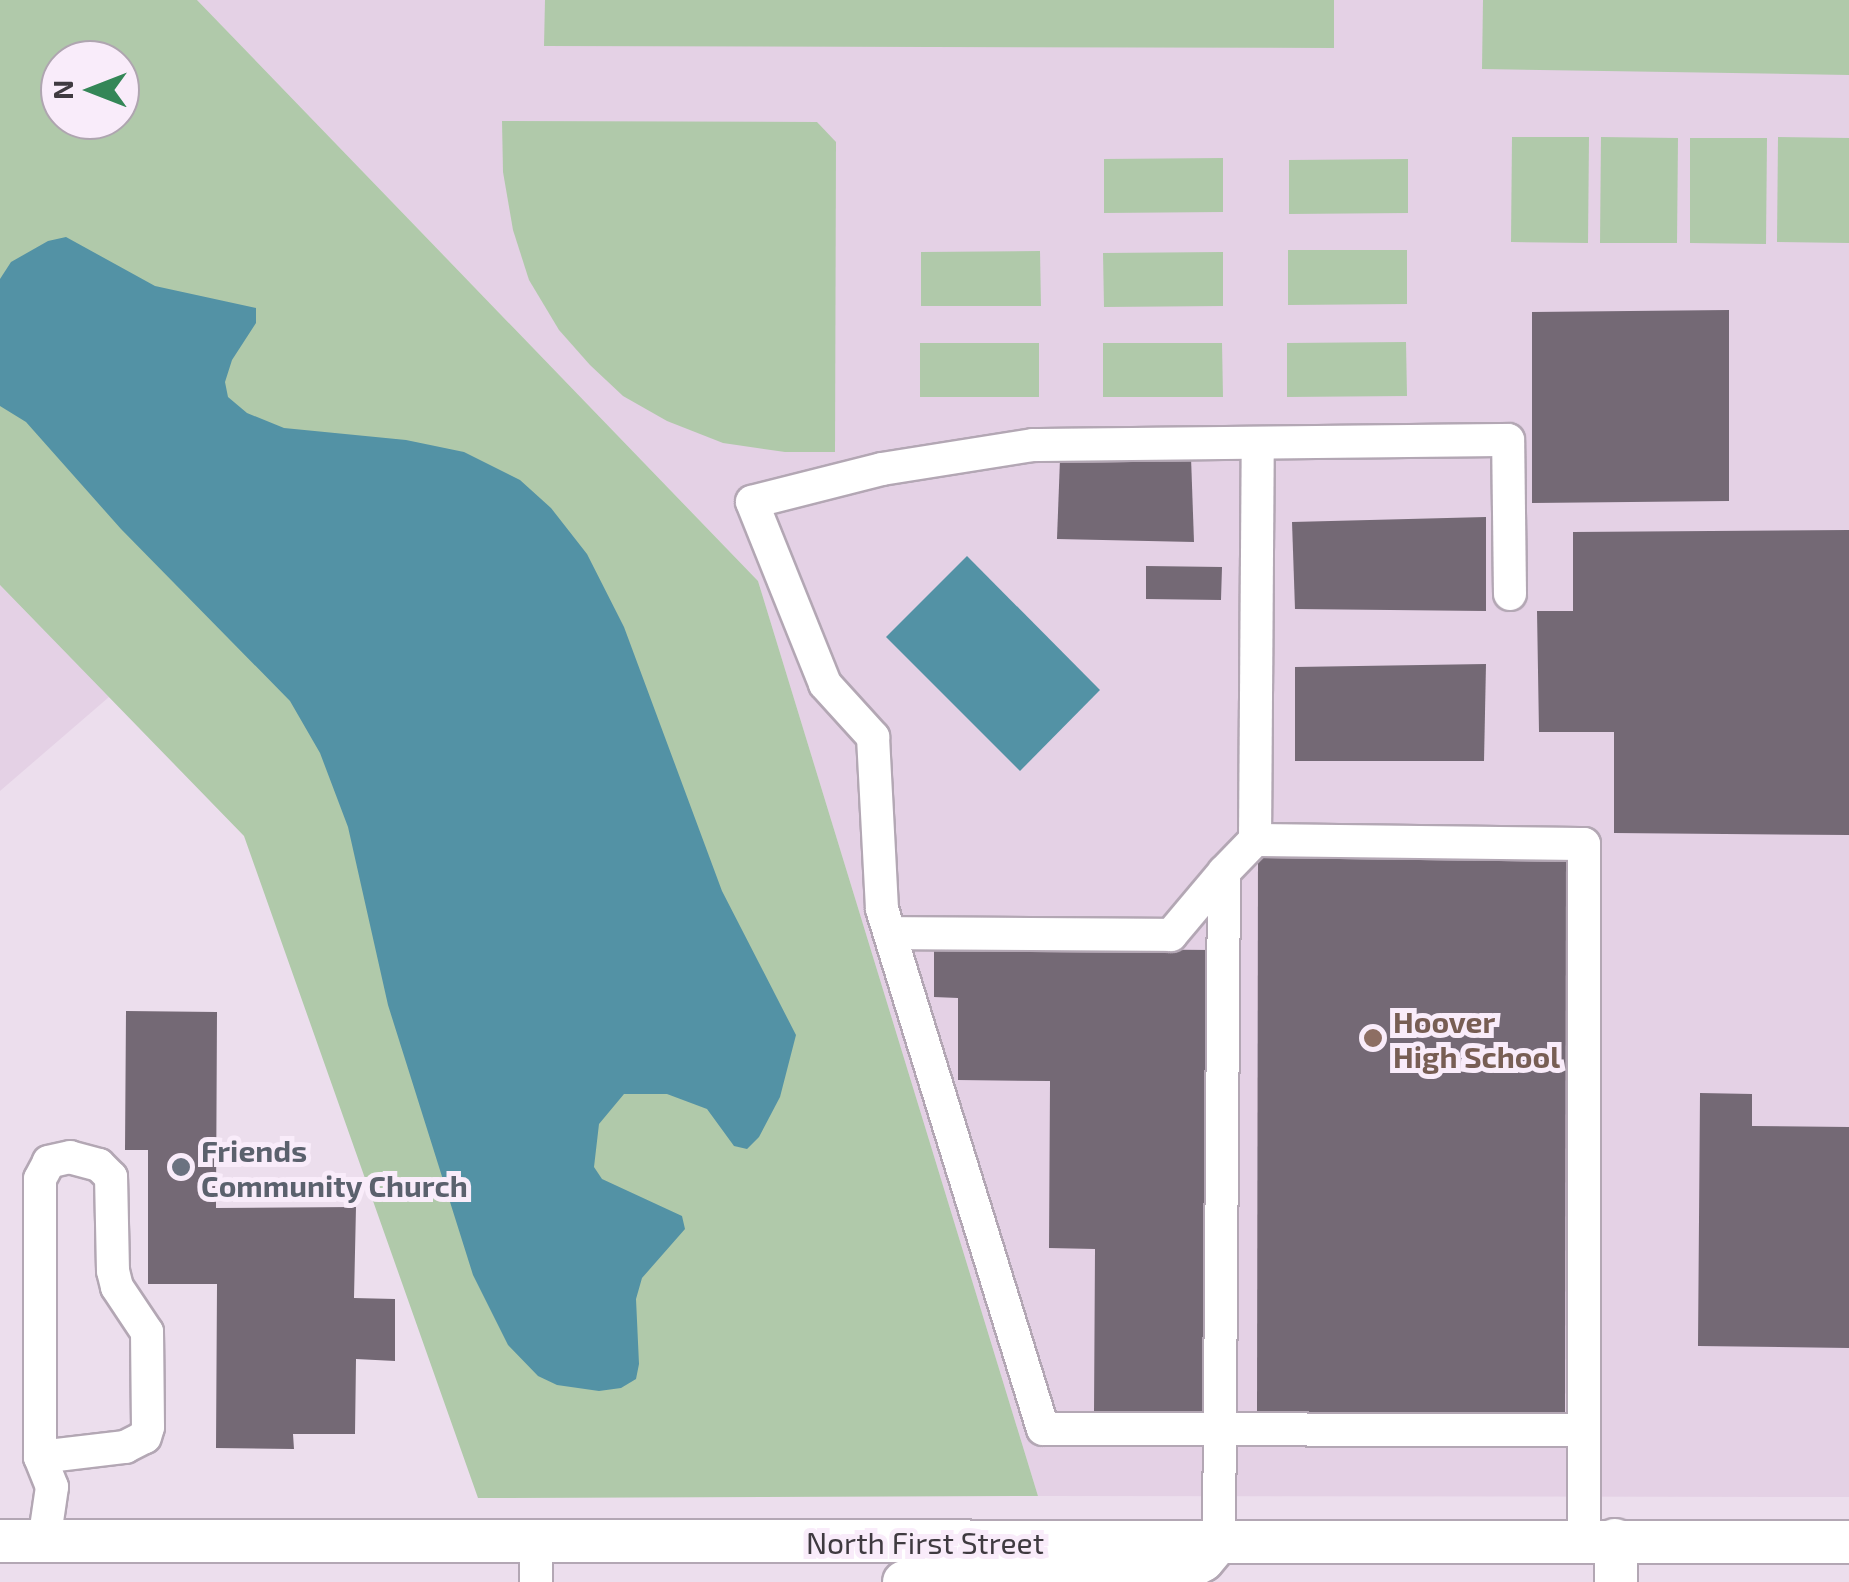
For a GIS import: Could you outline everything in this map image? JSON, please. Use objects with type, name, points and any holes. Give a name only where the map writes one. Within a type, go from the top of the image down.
[{"type":"main road","points":[[1599,1540],[1616,1582]]},
{"type":"main road","name":"North First Street","points":[[0,1541],[536,1562],[1219,1541],[1849,1542]]},
{"type":"main road","points":[[904,1582],[932,1576],[1157,1576],[1182,1572],[1203,1560],[1219,1541]]},
{"type":"main road","points":[[0,1556],[44,1542]]},
{"type":"street","points":[[1510,594],[1508,440],[1033,445],[882,469],[752,502],[825,684],[873,737],[882,910],[1043,1429],[1584,1430]]},
{"type":"street","points":[[1171,935],[1255,840],[1258,443]]},
{"type":"street","points":[[1255,840],[1584,844],[1584,1430],[1599,1540]]},
{"type":"street","points":[[1219,1541],[1224,872]]},
{"type":"street","points":[[890,933],[1223,936]]},
{"type":"street","points":[[40,1457],[136,1444],[148,1427],[146,1332],[117,1287],[113,1271],[111,1177],[99,1166],[70,1157],[43,1168],[40,1457],[52,1487],[44,1542]]},
{"type":"shaded area","name":"Hoover High School","points":[[197,0],[1849,0],[1849,1497],[1038,1496],[758,581]]},
{"type":"shaded area","points":[[0,585],[109,697],[0,791]]},
{"type":"green space","points":[[0,0],[197,0],[758,581],[1038,1496],[478,1498],[244,836],[0,585]]},
{"type":"green space","points":[[545,0],[1334,0],[1334,48],[544,46]]},
{"type":"green space","points":[[1483,0],[1849,0],[1849,75],[1482,69]]},
{"type":"green space","points":[[502,121],[817,122],[836,142],[835,452],[785,452],[723,443],[667,421],[623,396],[590,365],[559,330],[529,280],[513,230],[503,172]]},
{"type":"green space","points":[[1512,137],[1589,137],[1588,243],[1511,242]]},
{"type":"green space","points":[[1601,137],[1678,138],[1677,243],[1600,243]]},
{"type":"green space","points":[[1778,137],[1849,138],[1849,243],[1777,242]]},
{"type":"green space","points":[[1690,138],[1767,138],[1766,244],[1690,243]]},
{"type":"green space","points":[[1223,158],[1223,212],[1104,213],[1104,159]]},
{"type":"green space","points":[[1408,159],[1408,213],[1289,214],[1289,160]]},
{"type":"green space","points":[[1288,250],[1407,250],[1407,304],[1288,305]]},
{"type":"green space","points":[[1040,251],[1041,306],[921,306],[921,252]]},
{"type":"green space","points":[[1223,252],[1223,306],[1104,307],[1103,253]]},
{"type":"green space","points":[[1406,342],[1407,396],[1287,397],[1287,343]]},
{"type":"green space","points":[[920,343],[1039,343],[1039,397],[920,397]]},
{"type":"green space","points":[[1103,343],[1222,343],[1223,397],[1103,397]]},
{"type":"water","points":[[66,237],[155,286],[256,308],[256,323],[232,360],[225,382],[228,397],[247,413],[284,428],[406,440],[464,452],[520,480],[551,508],[587,554],[624,627],[722,891],[796,1035],[780,1097],[759,1137],[747,1149],[734,1146],[707,1109],[667,1094],[624,1094],[599,1124],[594,1167],[602,1179],[682,1216],[685,1229],[642,1278],[636,1299],[639,1364],[636,1379],[621,1388],[599,1391],[557,1385],[538,1376],[508,1345],[473,1275],[388,1005],[348,827],[320,753],[290,701],[121,529],[26,422],[0,406],[0,279],[11,262],[48,241]]},
{"type":"water","points":[[967,556],[1100,690],[1020,771],[886,637]]},
{"type":"building","points":[[1729,310],[1729,501],[1532,503],[1532,312]]},
{"type":"building","points":[[1191,457],[1194,542],[1057,539],[1060,459]]},
{"type":"building","points":[[1486,517],[1486,611],[1295,609],[1292,522]]},
{"type":"building","points":[[1849,530],[1849,835],[1614,833],[1614,732],[1539,732],[1537,611],[1573,611],[1573,532]]},
{"type":"building","points":[[1146,566],[1222,567],[1221,600],[1146,599]]},
{"type":"building","points":[[1486,664],[1484,761],[1295,761],[1295,667]]},
{"type":"building","points":[[1258,854],[1566,854],[1565,1415],[1257,1414]]},
{"type":"building","points":[[934,948],[1213,950],[1208,1414],[1094,1413],[1095,1249],[1049,1248],[1050,1081],[958,1080],[958,998],[934,997]]},
{"type":"building","points":[[126,1011],[217,1012],[216,1208],[356,1207],[354,1298],[395,1299],[395,1361],[356,1359],[355,1434],[293,1434],[294,1449],[216,1448],[217,1284],[148,1284],[148,1150],[125,1150]]},
{"type":"building","points":[[1700,1093],[1752,1094],[1752,1126],[1849,1127],[1849,1348],[1698,1346]]},
{"type":"place","name":"Hoover High School","points":[[1373,1038]]},
{"type":"place","name":"Friends Community Church","points":[[181,1167]]}]
